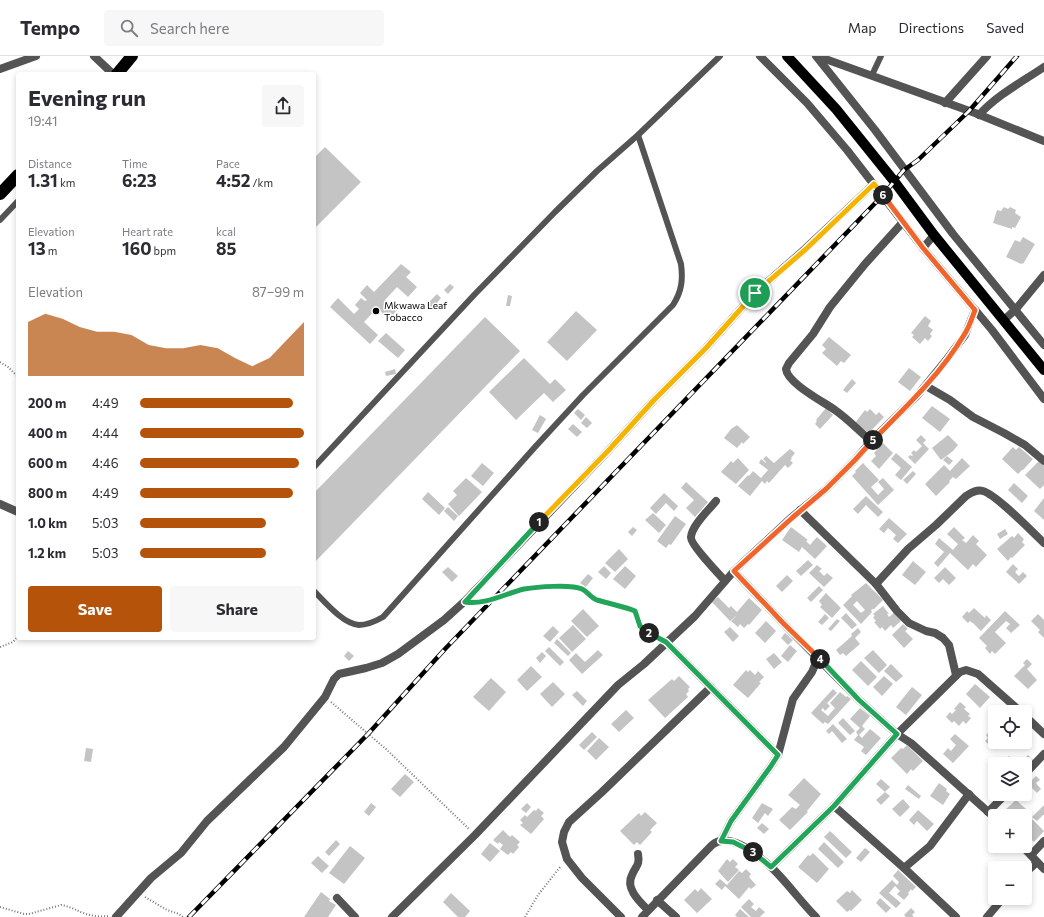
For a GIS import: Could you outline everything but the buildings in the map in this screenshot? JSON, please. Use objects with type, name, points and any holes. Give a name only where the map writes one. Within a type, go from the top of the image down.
[{"type":"highway","points":[[119,72],[132,56]]},
{"type":"highway","points":[[0,194],[16,178]]},
{"type":"main road","points":[[787,56],[836,109],[894,181],[934,235],[1044,370]]},
{"type":"street","points":[[0,69],[36,56]]},
{"type":"street","points":[[94,56],[111,72]]},
{"type":"street","points":[[760,56],[807,103],[847,150],[923,248],[975,310],[1044,399]]},
{"type":"street","points":[[816,56],[962,108],[1044,142]]},
{"type":"street","points":[[816,56],[875,130],[953,234],[1044,345]]},
{"type":"street","points":[[945,103],[987,56]]},
{"type":"street","points":[[977,114],[998,97],[1044,67]]},
{"type":"street","points":[[117,916],[151,878],[181,853],[207,821],[284,747],[326,698],[334,679],[339,674],[382,663],[398,654],[444,620],[465,602],[608,451],[654,400],[706,348],[755,293],[805,250],[874,184]]},
{"type":"street","points":[[871,441],[835,410],[801,388],[788,375],[786,369],[788,363],[813,334],[830,307],[865,264],[903,222]]},
{"type":"street","points":[[923,248],[934,235]]},
{"type":"street","points":[[1004,320],[1016,309],[1044,275]]},
{"type":"street","points":[[392,917],[475,835],[618,685],[644,664],[695,616],[734,571],[846,470],[871,441],[926,386],[965,334],[975,310]]},
{"type":"street","points":[[926,386],[950,400],[973,417],[1004,432],[1025,445],[1044,461]]},
{"type":"street","points":[[876,584],[916,541],[936,525],[971,492],[978,491],[988,493],[1000,502],[1044,543]]},
{"type":"street","points":[[716,501],[701,518],[694,529],[691,541],[703,557],[725,581]]},
{"type":"street","points":[[0,504],[16,511]]},
{"type":"street","points":[[800,510],[876,584],[897,611],[910,623],[926,631],[935,633],[943,638],[949,645],[956,675]]},
{"type":"street","points":[[734,571],[859,700],[897,734],[911,743],[988,812]]},
{"type":"street","points":[[666,642],[778,755]]},
{"type":"street","points":[[721,841],[731,821],[778,755],[793,699],[812,672],[818,658]]},
{"type":"street","points":[[771,867],[834,806],[897,734],[960,672],[966,670],[978,674],[1013,705]]},
{"type":"street","points":[[621,917],[582,878],[567,859],[562,842],[564,832],[569,822],[711,687]]},
{"type":"street","points":[[1032,723],[1044,734]]},
{"type":"street","points":[[1032,767],[1044,754]]},
{"type":"street","points":[[904,868],[930,846],[969,794]]},
{"type":"street","points":[[991,809],[999,801]]},
{"type":"street","points":[[834,806],[904,868],[956,917]]},
{"type":"street","points":[[642,917],[712,845],[721,841],[733,842],[752,852],[771,867],[816,917]]},
{"type":"street","points":[[1032,861],[1044,841]]},
{"type":"street","points":[[1029,853],[1044,869]]},
{"type":"street","points":[[638,854],[639,862],[631,876],[630,886],[640,902],[648,910]]},
{"type":"street","points":[[337,898],[355,917]]},
{"type":"street","points":[[657,900],[676,917]]},
{"type":"street","points":[[987,917],[997,905]]},
{"type":"lane","points":[[316,466],[475,294],[554,212],[638,135],[720,56]]},
{"type":"lane","points":[[872,75],[881,56]]},
{"type":"lane","points":[[316,593],[341,617],[351,623],[359,625],[370,624],[383,617],[583,395],[674,305],[682,287],[683,276],[681,264],[638,135]]},
{"type":"lane","points":[[0,220],[16,203]]},
{"type":"path","points":[[0,362],[8,366],[16,375]]},
{"type":"path","points":[[465,602],[481,602],[532,588],[579,588],[586,591],[596,599],[635,611],[640,626],[650,635],[666,642]]},
{"type":"path","points":[[0,647],[13,642],[16,638]]},
{"type":"path","points":[[326,698],[387,750],[455,818],[475,835]]},
{"type":"path","points":[[525,917],[550,878],[567,859]]},
{"type":"path","points":[[137,893],[183,917]]},
{"type":"path","points":[[0,907],[24,914],[35,913],[61,905],[66,905],[85,914],[97,916],[117,916]]},
{"type":"path","points":[[19,917],[24,914]]},
{"type":"railway","points":[[189,917],[368,734],[445,649],[883,195],[904,170],[918,160],[969,111],[1017,56]]},
{"type":"place","name":"Mkwawa Leaf Tobacco","points":[[376,311]]},
{"type":"route","points":[[874,184],[923,248],[975,310],[965,334],[916,397],[871,441],[855,460],[826,489],[734,571],[859,700],[897,734],[834,806],[771,867],[752,852],[733,842],[728,840],[721,841],[731,821],[778,755],[666,642],[650,635],[640,626],[635,611],[593,598],[586,591],[572,587],[524,589],[481,602],[465,602],[608,451],[654,400],[706,348],[755,293],[805,250],[874,184]]}]
